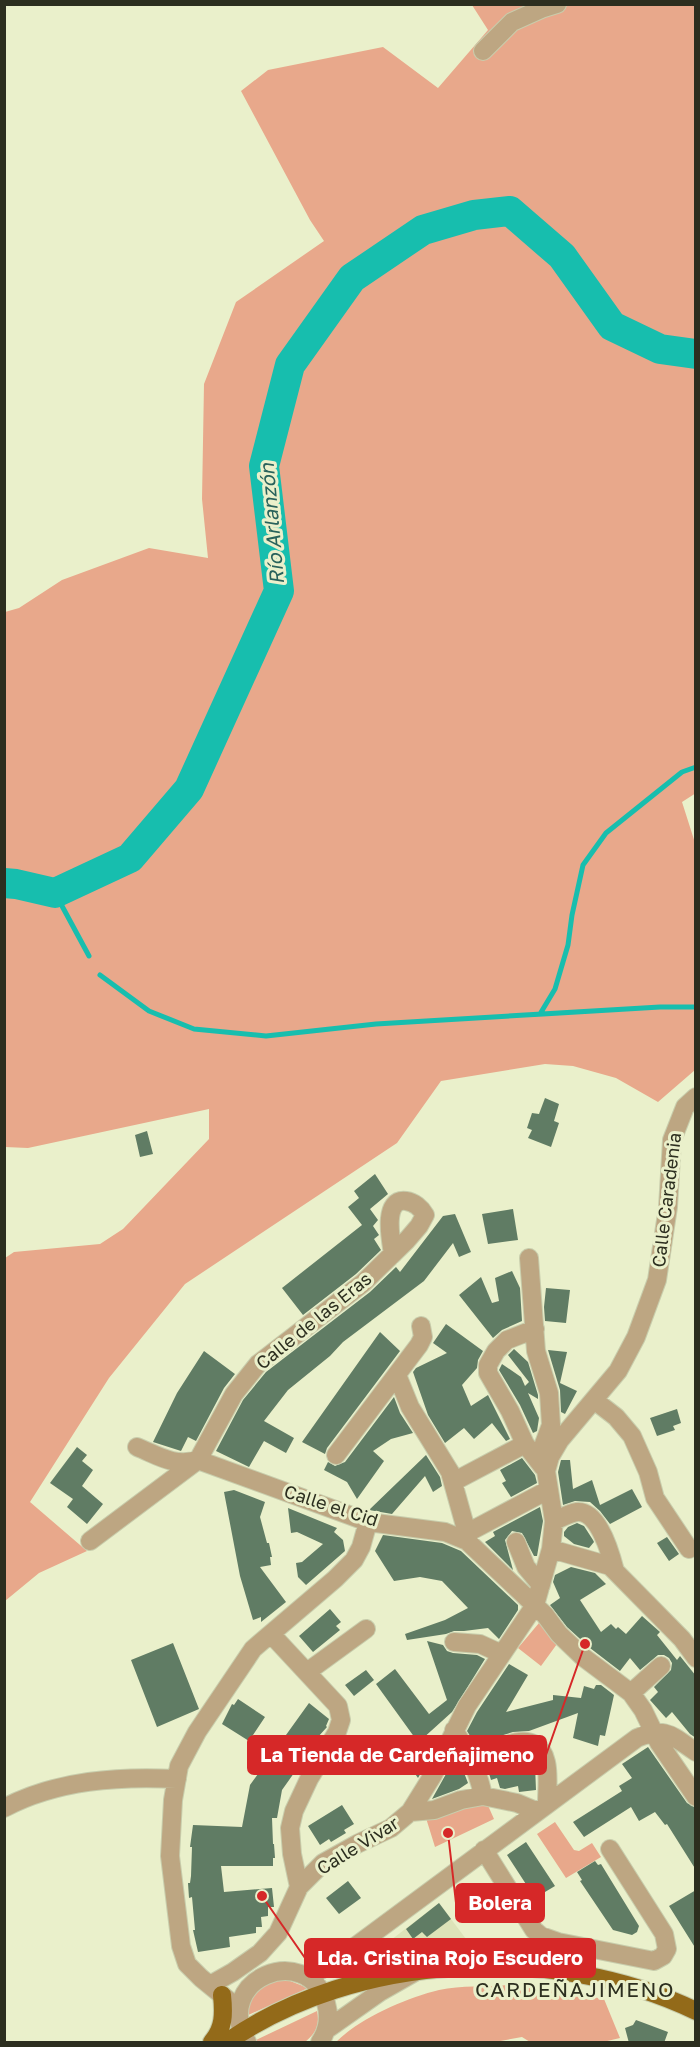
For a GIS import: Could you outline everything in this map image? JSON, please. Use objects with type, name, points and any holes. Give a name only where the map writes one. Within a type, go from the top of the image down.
[{"type":"main road","points":[[238,2039],[291,2007],[354,1984],[416,1972],[469,1967],[521,1966],[581,1975],[644,1990],[696,2011]]},
{"type":"main road","points":[[212,2043],[219,2034],[224,2017],[216,1990]]},
{"type":"street","points":[[483,51],[512,22],[557,4]]},
{"type":"street","name":"Calle Caradenia","points":[[546,1471],[550,1457],[560,1440],[621,1365],[636,1337],[657,1280],[668,1207],[672,1140],[685,1107],[696,1096]]},
{"type":"street","name":"Calle de las Eras","points":[[90,1541],[198,1460],[234,1394],[258,1364],[363,1282],[393,1254]]},
{"type":"street","name":"Calle Caradenia","points":[[529,1258],[537,1358],[549,1393],[551,1425],[541,1452],[554,1521],[551,1549],[535,1605]]},
{"type":"street","points":[[336,1455],[419,1345],[423,1337],[421,1326]]},
{"type":"street","points":[[535,1329],[507,1340],[496,1351],[488,1365],[490,1379],[510,1411],[525,1444],[546,1471]]},
{"type":"street","points":[[397,1375],[410,1407],[450,1472],[467,1537],[548,1490]]},
{"type":"street","points":[[594,1400],[616,1417],[632,1436],[648,1472],[655,1498],[689,1549]]},
{"type":"street","points":[[453,1482],[525,1444]]},
{"type":"street","points":[[137,1447],[184,1464],[198,1460]]},
{"type":"street","name":"Calle el Cid","points":[[198,1460],[368,1522],[467,1537],[583,1657],[631,1693]]},
{"type":"street","points":[[554,1521],[576,1512],[594,1521],[604,1537],[615,1571]]},
{"type":"street","points":[[239,2008],[188,1964],[181,1946],[170,1856],[173,1800],[179,1766],[197,1732],[253,1650],[354,1560],[361,1547],[368,1522]]},
{"type":"street","points":[[516,1542],[526,1567],[541,1584]]},
{"type":"street","points":[[551,1549],[610,1566],[682,1639],[696,1658]]},
{"type":"street","name":"Calle Vivar","points":[[216,1990],[233,1972],[260,1953],[278,1933],[300,1887],[323,1863],[391,1828],[410,1812],[433,1775],[467,1706],[535,1605]]},
{"type":"street","points":[[307,1672],[366,1629]]},
{"type":"street","points":[[271,1634],[338,1707],[341,1720],[337,1732],[309,1779],[294,1811],[290,1828],[291,1846],[300,1887]]},
{"type":"street","points":[[454,1642],[480,1644],[502,1654]]},
{"type":"street","points":[[661,1666],[631,1693],[696,1797]]},
{"type":"street","points":[[454,1730],[473,1762],[483,1796]]},
{"type":"street","points":[[308,1978],[341,1957],[637,1738],[659,1731],[696,1752]]},
{"type":"street","points":[[473,1762],[515,1743],[532,1742],[542,1750],[547,1764],[542,1808]]},
{"type":"street","points":[[4,1808],[24,1798],[70,1785],[138,1777],[177,1779]]},
{"type":"street","points":[[410,1812],[434,1810],[461,1800],[483,1796],[542,1808]]},
{"type":"street","points":[[484,1850],[534,1930],[541,1936],[558,1942],[654,1961],[663,1956],[667,1949],[664,1934],[610,1849]]},
{"type":"street","points":[[238,2039],[239,2008],[244,1993],[251,1985],[268,1974],[282,1971],[294,1972],[308,1978],[323,1995],[328,2012],[323,2036]]},
{"type":"street","points":[[323,2036],[380,1992],[416,1972]]},
{"type":"shaded area","points":[[472,5],[695,5],[696,793],[682,802],[696,846],[695,1070],[658,1102],[616,1078],[573,1066],[545,1064],[441,1081],[397,1143],[185,1284],[109,1378],[30,1502],[87,1551],[39,1573],[5,1601],[5,1258],[14,1252],[100,1244],[123,1229],[209,1139],[209,1109],[28,1148],[5,1147],[5,612],[19,608],[62,580],[149,548],[208,558],[202,499],[204,384],[236,302],[324,241],[310,220],[241,91],[268,70],[383,47],[438,88],[488,30]]},
{"type":"shaded area","points":[[539,1623],[557,1644],[541,1666],[518,1648]]},
{"type":"shaded area","points":[[486,1801],[494,1819],[435,1847],[426,1818]]},
{"type":"shaded area","points":[[555,1822],[574,1850],[579,1851],[592,1843],[601,1857],[566,1878],[537,1834]]},
{"type":"shaded area","points":[[439,1903],[472,1947],[403,1955],[391,1940]]},
{"type":"shaded area","points":[[285,1979],[308,1988],[246,2016],[250,2000],[258,1990],[269,1983]]},
{"type":"shaded area","points":[[509,1985],[549,1989],[604,1999],[620,2038],[603,2042],[530,2042],[522,2037],[495,2042],[336,2042],[370,2017],[426,1994],[456,1987]]},
{"type":"shaded area","points":[[317,2011],[316,2028],[305,2042],[258,2042],[256,2040]]},
{"type":"building","points":[[545,1098],[559,1104],[554,1121],[559,1123],[551,1147],[528,1138],[532,1130],[527,1128],[532,1113],[539,1114]]},
{"type":"building","points":[[147,1131],[153,1154],[140,1157],[135,1135]]},
{"type":"building","points":[[375,1174],[388,1194],[370,1209],[378,1220],[373,1226],[379,1235],[374,1239],[381,1250],[356,1274],[303,1315],[282,1288],[362,1225],[348,1207],[359,1198],[354,1191]]},
{"type":"building","points":[[513,1209],[518,1240],[488,1244],[482,1214]]},
{"type":"building","points":[[455,1214],[471,1252],[459,1257],[453,1243],[424,1281],[343,1342],[330,1356],[288,1390],[264,1421],[294,1438],[286,1453],[264,1441],[249,1467],[216,1451],[243,1400],[266,1372],[370,1292],[396,1267],[400,1272],[443,1216]]},
{"type":"building","points":[[512,1271],[520,1288],[522,1321],[502,1330],[493,1338],[459,1295],[481,1277],[492,1303],[499,1301],[495,1278]]},
{"type":"building","points":[[546,1288],[570,1290],[566,1323],[545,1321]]},
{"type":"building","points":[[446,1324],[483,1351],[477,1368],[462,1385],[471,1406],[488,1395],[510,1439],[506,1441],[492,1423],[474,1439],[464,1428],[445,1443],[428,1415],[413,1372],[416,1368],[447,1353],[433,1343]]},
{"type":"building","points":[[380,1332],[400,1351],[327,1448],[325,1454],[302,1442]]},
{"type":"building","points":[[514,1349],[528,1362],[538,1395],[538,1399],[528,1393],[539,1418],[537,1431],[533,1433],[520,1405],[499,1370],[502,1364],[521,1377],[525,1386],[529,1382],[508,1355]]},
{"type":"building","points":[[548,1350],[567,1352],[560,1383],[577,1391],[565,1414],[561,1412],[560,1390]]},
{"type":"building","points":[[204,1351],[235,1374],[224,1388],[196,1441],[188,1437],[181,1451],[153,1442],[177,1393]]},
{"type":"building","points":[[394,1397],[400,1413],[413,1433],[391,1439],[373,1451],[384,1461],[357,1499],[347,1482],[324,1470],[328,1462],[335,1466],[345,1462]]},
{"type":"building","points":[[677,1409],[681,1423],[673,1426],[675,1430],[657,1436],[650,1418]]},
{"type":"building","points":[[77,1447],[87,1455],[82,1461],[93,1470],[82,1486],[103,1504],[87,1524],[67,1507],[73,1499],[50,1483]]},
{"type":"building","points":[[426,1455],[440,1477],[442,1486],[433,1492],[425,1476],[392,1514],[369,1510]]},
{"type":"building","points":[[522,1458],[535,1475],[537,1483],[511,1497],[502,1483],[506,1481],[500,1470]]},
{"type":"building","points":[[561,1460],[570,1460],[573,1489],[592,1480],[600,1505],[632,1489],[642,1507],[610,1524],[590,1502],[575,1501],[563,1505],[558,1472]]},
{"type":"building","points":[[234,1490],[265,1502],[260,1517],[272,1557],[270,1557],[271,1565],[260,1567],[286,1602],[261,1622],[261,1617],[253,1620],[240,1576],[224,1492]]},
{"type":"building","points":[[540,1507],[543,1521],[537,1556],[534,1556],[522,1533],[512,1531],[505,1540],[513,1570],[485,1542],[495,1536],[493,1532]]},
{"type":"building","points":[[288,1508],[337,1528],[334,1532],[343,1540],[345,1551],[306,1585],[298,1577],[296,1563],[302,1562],[323,1544],[297,1532],[291,1533]]},
{"type":"building","points":[[577,1523],[584,1526],[594,1542],[589,1548],[574,1544],[564,1536],[568,1527]]},
{"type":"building","points":[[383,1535],[442,1543],[461,1551],[518,1605],[518,1610],[499,1639],[488,1628],[454,1631],[407,1640],[405,1634],[445,1620],[468,1608],[442,1581],[420,1577],[394,1581],[375,1551]]},
{"type":"building","points":[[667,1537],[679,1554],[669,1561],[657,1543]]},
{"type":"building","points":[[571,1567],[595,1573],[606,1584],[580,1600],[601,1632],[611,1624],[626,1634],[642,1616],[660,1632],[657,1635],[677,1660],[680,1656],[696,1676],[696,1738],[672,1712],[666,1718],[650,1700],[658,1692],[654,1687],[671,1670],[672,1663],[669,1658],[658,1655],[640,1670],[630,1658],[620,1671],[567,1627],[550,1605],[560,1598],[553,1582],[555,1575]]},
{"type":"building","points":[[330,1609],[341,1622],[336,1626],[340,1630],[313,1652],[299,1636]]},
{"type":"building","points":[[427,1641],[443,1645],[447,1651],[453,1653],[477,1655],[485,1659],[452,1712],[421,1740],[431,1755],[418,1778],[399,1751],[415,1738],[376,1684],[395,1669],[429,1714],[447,1700]]},
{"type":"building","points":[[173,1643],[199,1709],[157,1727],[131,1660]]},
{"type":"building","points":[[509,1664],[528,1675],[506,1712],[553,1700],[553,1695],[581,1698],[584,1686],[594,1689],[596,1685],[601,1685],[614,1695],[605,1736],[600,1735],[598,1746],[573,1738],[578,1713],[529,1731],[500,1736],[477,1747],[467,1731]]},
{"type":"building","points":[[366,1670],[374,1680],[354,1696],[345,1685]]},
{"type":"building","points":[[238,1699],[265,1717],[249,1741],[222,1724],[232,1704],[234,1705]]},
{"type":"building","points":[[309,1703],[329,1719],[327,1727],[308,1748],[297,1765],[299,1766],[282,1790],[277,1818],[272,1818],[275,1858],[273,1858],[273,1866],[221,1866],[224,1892],[272,1888],[274,1907],[268,1907],[268,1916],[261,1917],[262,1927],[256,1927],[256,1933],[229,1937],[230,1947],[198,1952],[193,1930],[195,1930],[192,1897],[189,1898],[188,1883],[190,1883],[191,1876],[192,1847],[190,1847],[193,1825],[242,1827],[250,1785]]},
{"type":"building","points":[[648,1747],[687,1803],[696,1808],[696,1870],[667,1824],[665,1825],[655,1812],[639,1821],[631,1807],[584,1837],[573,1822],[622,1791],[619,1786],[632,1778],[622,1764]]},
{"type":"building","points":[[524,1753],[532,1757],[535,1765],[536,1790],[519,1792],[518,1786],[500,1788],[497,1778],[491,1780],[487,1767],[507,1757]]},
{"type":"building","points":[[461,1765],[468,1783],[459,1789],[432,1799],[446,1774]]},
{"type":"building","points":[[342,1805],[354,1824],[344,1830],[346,1833],[331,1842],[329,1839],[320,1845],[308,1826]]},
{"type":"building","points":[[526,1842],[555,1886],[535,1898],[507,1855]]},
{"type":"building","points":[[595,1861],[598,1865],[601,1864],[639,1926],[637,1932],[632,1935],[613,1930],[580,1881],[582,1880],[577,1872]]},
{"type":"building","points":[[348,1881],[361,1898],[339,1914],[326,1898]]},
{"type":"building","points":[[696,1890],[696,1949],[669,1906]]},
{"type":"building","points":[[439,1903],[451,1919],[427,1937],[422,1932],[413,1939],[406,1929]]},
{"type":"building","points":[[636,2020],[668,2032],[664,2043],[629,2043],[625,2028],[633,2025]]},
{"type":"waterway","name":"Río Arlanzón","points":[[4,883],[55,893],[130,858],[189,789],[279,591],[264,466],[290,365],[352,278],[423,230],[474,215],[510,211],[562,256],[612,326],[660,349],[696,354]]},
{"type":"waterway","points":[[540,1014],[555,989],[568,945],[583,865],[606,833],[682,772],[696,767]]},
{"type":"waterway","points":[[55,893],[89,956]]},
{"type":"waterway","points":[[100,975],[149,1011],[194,1029],[266,1036],[376,1024],[660,1007],[696,1007]]},
{"type":"place","name":"La Tienda de Cardeñajimeno","points":[[585,1644]]},
{"type":"place","name":"Bolera","points":[[448,1833]]},
{"type":"place","name":"Lda. Cristina Rojo Escudero","points":[[262,1896]]},
{"type":"district","name":"CARDEÑAJIMENO","points":[[575,1990]]}]
